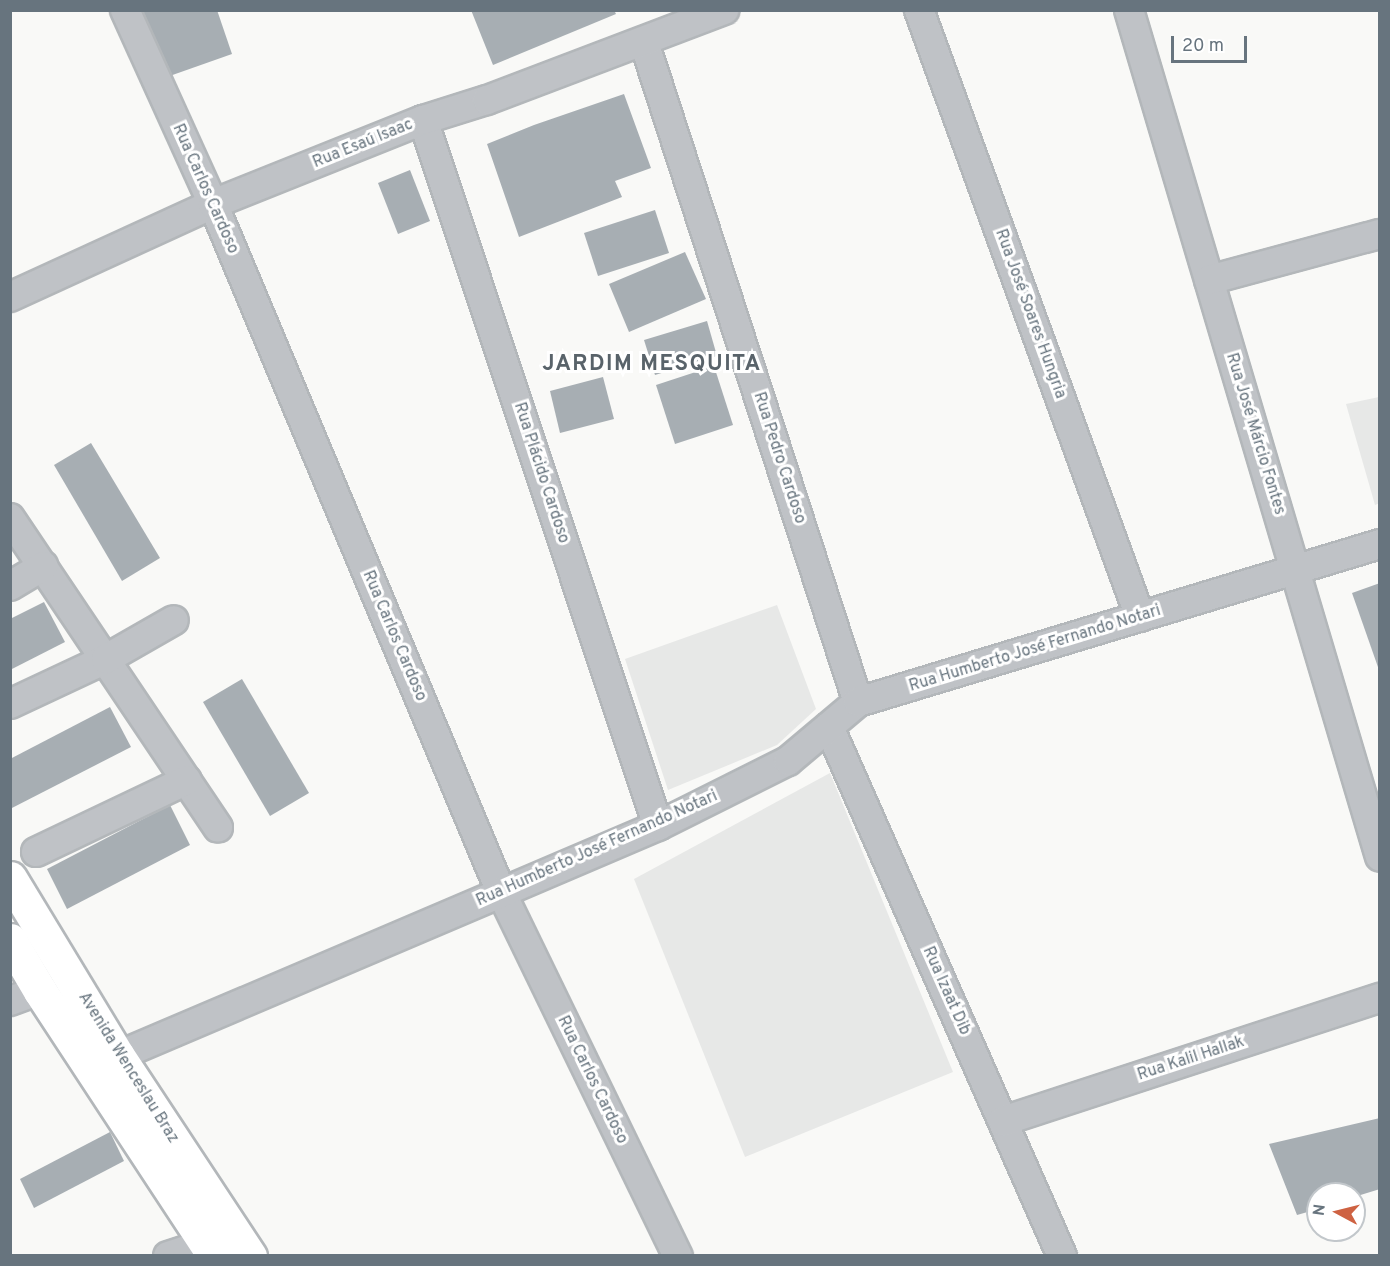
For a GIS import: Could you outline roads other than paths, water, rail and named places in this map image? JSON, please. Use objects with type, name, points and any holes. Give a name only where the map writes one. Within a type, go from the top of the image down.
[{"type":"main road","name":"Avenida Wenceslau Braz","points":[[10,878],[72,977],[227,1247]]},
{"type":"main road","name":"Avenida Wenceslau Braz","points":[[10,940],[25,996],[227,1247]]},
{"type":"street","name":"Rua Carlos Cardoso","points":[[125,10],[213,204],[501,892],[678,1256]]},
{"type":"street","name":"Rua Esaú Isaac","points":[[10,297],[213,204],[423,120],[487,100],[724,10]]},
{"type":"street","name":"Rua José Soares Hungria","points":[[919,10],[1140,617]]},
{"type":"street","name":"Rua José Márcio Fontes","points":[[1129,10],[1380,857]]},
{"type":"street","name":"Rua Pedro Cardoso","points":[[644,42],[858,702]]},
{"type":"street","name":"Rua Plácido Cardoso","points":[[423,120],[658,826]]},
{"type":"street","points":[[1209,280],[1380,234]]},
{"type":"street","points":[[10,518],[218,828]]},
{"type":"street","name":"Rua Humberto José Fernando Notari","points":[[118,1056],[658,826],[788,761],[858,702],[1380,544]]},
{"type":"street","points":[[10,586],[43,566]]},
{"type":"street","points":[[10,704],[106,659],[174,620]]},
{"type":"street","name":"Rua Izaat Dib","points":[[829,727],[1062,1256]]},
{"type":"street","points":[[36,852],[187,780]]},
{"type":"street","points":[[25,996],[72,977]]},
{"type":"street","name":"Rua Kalil Hallak","points":[[1003,1121],[1380,998]]},
{"type":"street","points":[[168,1256],[227,1247]]},
{"type":"district","name":"JARDIM MESQUITA","points":[[652,365]]}]
